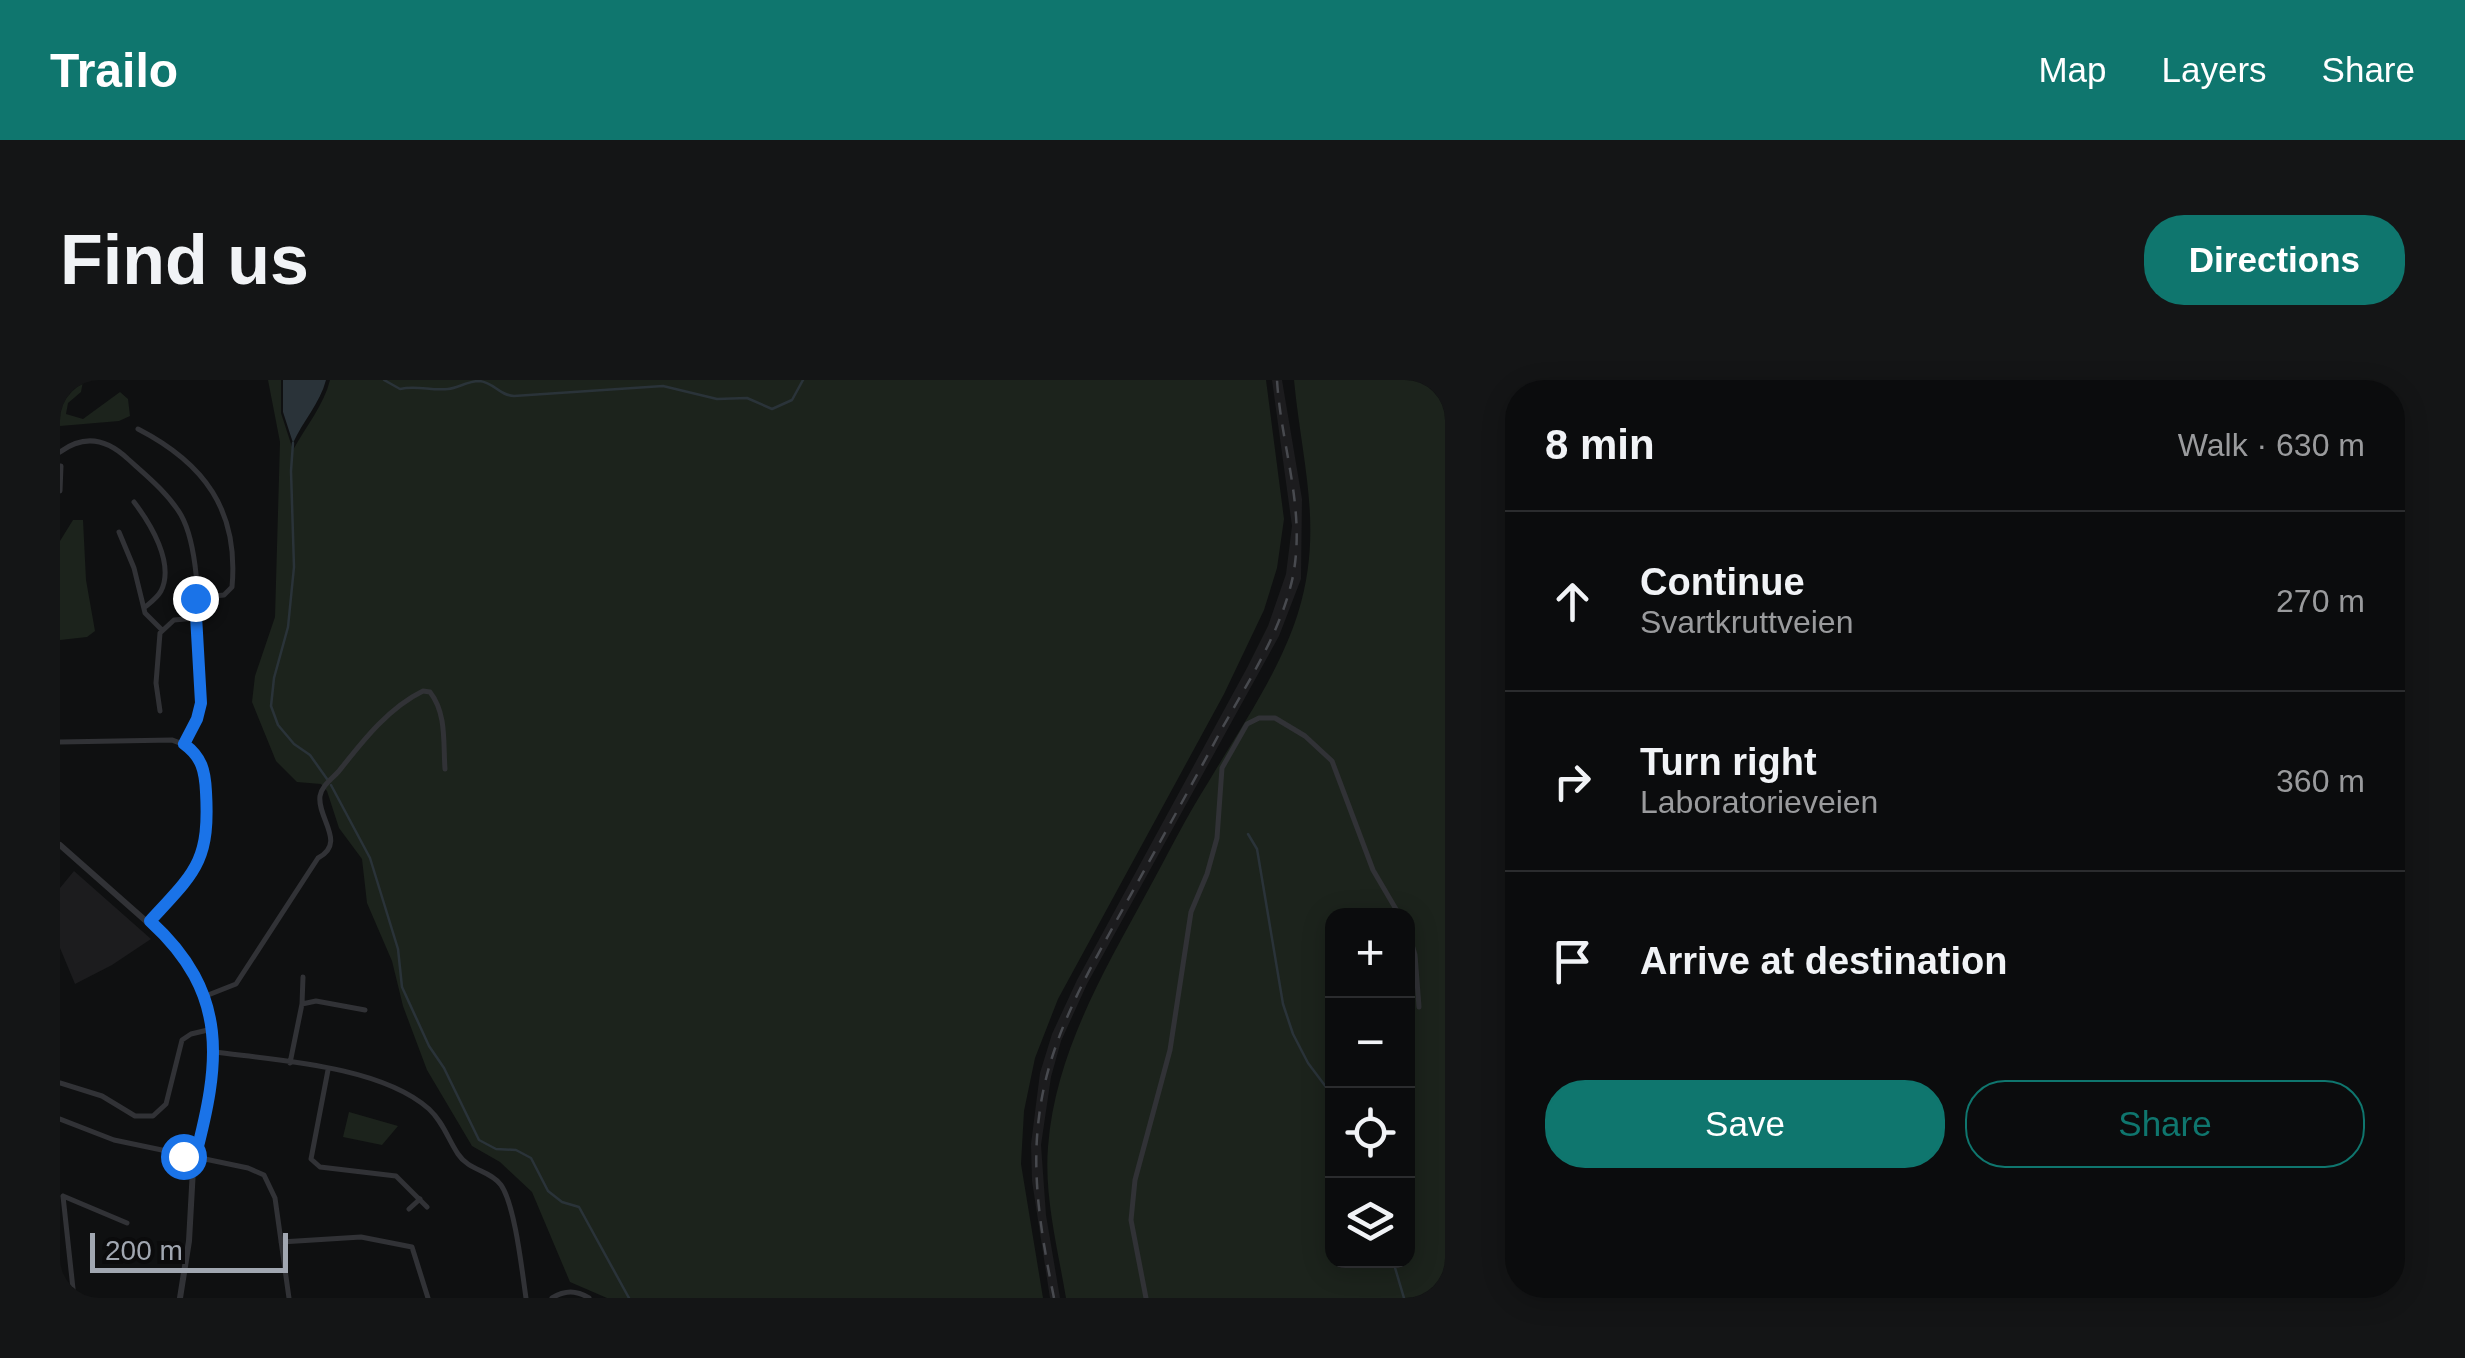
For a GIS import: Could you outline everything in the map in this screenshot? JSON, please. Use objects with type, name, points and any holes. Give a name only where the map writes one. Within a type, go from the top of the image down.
[{"type":"street","points":[[138,429],[170,446],[194,467],[214,493],[226,523],[232,587],[221,596],[195,598]]},
{"type":"street","points":[[60,452],[85,440],[111,445],[168,497],[183,519],[191,542],[201,703],[184,744]]},
{"type":"street","points":[[60,491],[61,466]]},
{"type":"street","points":[[134,502],[155,535],[164,573],[159,594],[144,608]]},
{"type":"street","points":[[119,532],[148,619],[162,630]]},
{"type":"street","points":[[160,711],[156,680],[162,630],[174,620],[196,618]]},
{"type":"street","points":[[203,997],[236,984],[318,858],[326,853],[331,840],[320,804],[322,789],[370,732],[423,691],[430,692],[438,703],[444,728],[445,769]]},
{"type":"street","points":[[1146,1298],[1131,1220],[1135,1180],[1170,1050],[1191,912],[1208,874],[1217,838],[1222,768],[1248,724],[1259,718],[1275,718],[1305,736],[1332,761],[1372,870],[1395,908]]},
{"type":"street","points":[[60,742],[156,740],[184,744],[196,754],[204,772],[206,838],[194,872],[150,921]]},
{"type":"street","points":[[60,845],[150,921],[182,957],[203,997],[212,1030],[212,1090],[195,1158],[180,1298]]},
{"type":"street","points":[[1415,955],[1419,1007]]},
{"type":"street","points":[[290,1064],[302,1004],[303,977]]},
{"type":"street","points":[[302,1004],[316,1001],[365,1010]]},
{"type":"street","points":[[60,1084],[102,1096],[135,1116],[153,1116],[166,1104],[181,1042],[191,1034],[212,1030]]},
{"type":"street","points":[[214,1052],[328,1070],[391,1087],[428,1108],[447,1132],[458,1155],[500,1184],[507,1201],[526,1298]]},
{"type":"street","points":[[328,1070],[312,1159],[320,1167],[396,1176],[428,1207]]},
{"type":"street","points":[[60,1119],[114,1140],[248,1168],[264,1175],[275,1198],[289,1298]]},
{"type":"street","points":[[74,1298],[62,1196],[127,1223]]},
{"type":"street","points":[[409,1209],[420,1199]]},
{"type":"street","points":[[281,1242],[361,1238],[412,1247],[428,1298]]},
{"type":"street","points":[[552,1298],[568,1291],[589,1298]]},
{"type":"shaded area","points":[[60,380],[83,381],[81,392],[68,403],[66,414],[83,419],[120,392],[128,399],[130,416],[119,421],[60,426]]},
{"type":"shaded area","points":[[268,380],[281,380],[281,413],[293,450],[330,380],[1266,380],[1284,519],[1277,568],[1264,610],[1224,694],[1058,999],[1035,1058],[1024,1111],[1021,1164],[1043,1298],[607,1298],[570,1282],[532,1192],[500,1162],[472,1146],[427,1070],[403,1006],[392,961],[367,903],[362,859],[339,828],[321,784],[297,782],[276,761],[252,702],[255,676],[275,617],[280,442]]},
{"type":"shaded area","points":[[283,380],[326,380],[293,443],[283,412]]},
{"type":"shaded area","points":[[1272,380],[1282,380],[1302,499],[1301,579],[1279,636],[1087,984],[1061,1041],[1051,1077],[1041,1145],[1046,1215],[1060,1298],[1050,1298],[1032,1181],[1031,1144],[1040,1073],[1052,1034],[1077,980],[1248,666],[1268,626],[1286,574],[1292,526]]},
{"type":"shaded area","points":[[1294,380],[1445,380],[1445,1298],[1066,1298],[1052,1223],[1047,1166],[1060,1079],[1098,984],[1184,823],[1270,678],[1290,635],[1306,582],[1309,553],[1306,468]]},
{"type":"shaded area","points":[[73,520],[83,520],[86,580],[95,631],[87,637],[60,640],[60,541]]},
{"type":"shaded area","points":[[74,871],[151,939],[75,984],[60,948],[60,888]]},
{"type":"shaded area","points":[[349,1112],[398,1126],[382,1145],[343,1137]]},
{"type":"waterway","points":[[384,380],[400,389],[448,389],[479,381],[514,396],[663,386],[717,399],[747,398],[772,409],[792,400],[803,380]]},
{"type":"waterway","points":[[293,443],[294,567],[288,627],[271,706],[278,725],[310,755],[327,779]]},
{"type":"waterway","points":[[331,785],[370,858],[398,949],[402,987],[479,1140],[531,1158],[548,1191],[562,1202],[579,1207],[629,1298]]},
{"type":"waterway","points":[[1248,834],[1257,849],[1283,1004],[1308,1063],[1327,1088]]},
{"type":"waterway","points":[[1395,1268],[1404,1298]]},
{"type":"railway","points":[[1054,1298],[1042,1231],[1036,1162],[1044,1089],[1060,1034],[1096,957],[1262,657],[1288,597],[1297,526],[1277,380]]},
{"type":"route","points":[[183,1156],[195,1158],[207,1112],[214,1073],[213,1036],[206,1004],[187,963],[150,921],[194,872],[206,838],[204,772],[196,754],[184,744],[201,703],[195,598]]}]
